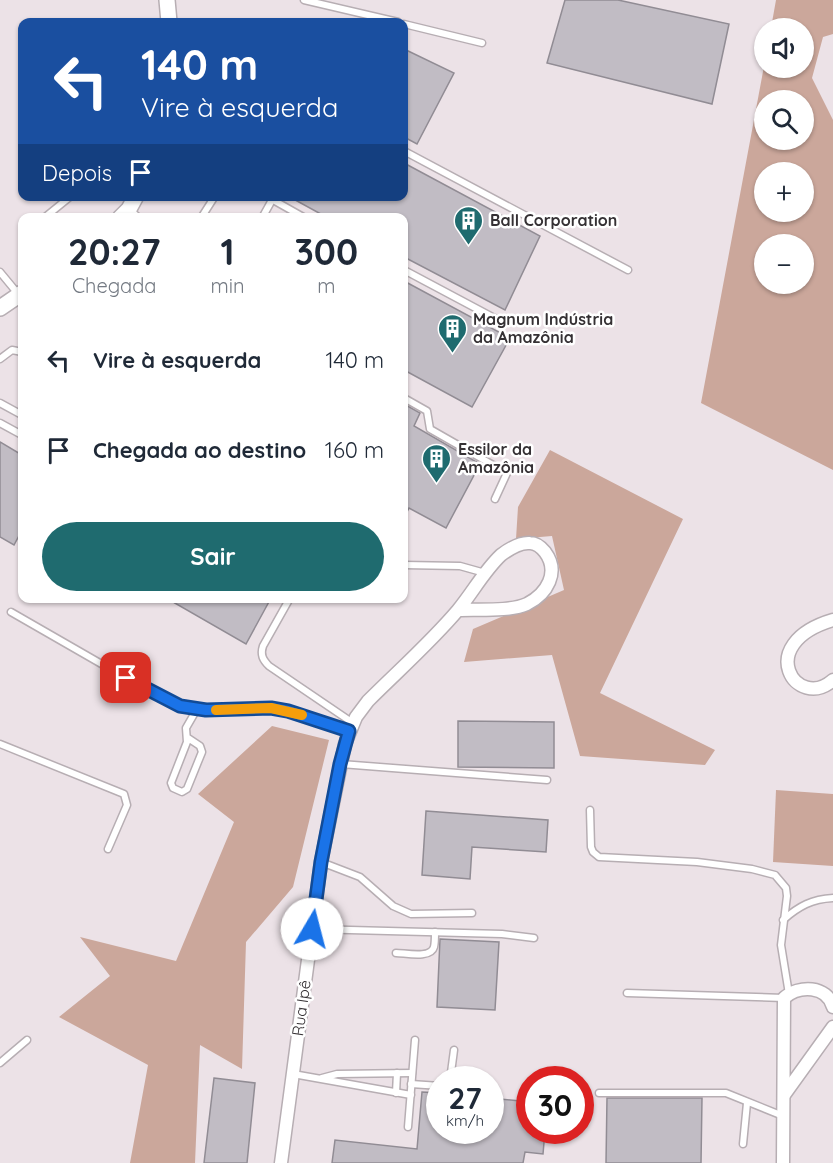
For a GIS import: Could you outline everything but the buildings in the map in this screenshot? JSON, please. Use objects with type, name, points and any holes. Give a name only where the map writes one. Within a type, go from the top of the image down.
[{"type":"street","points":[[167,0],[169,18]]},
{"type":"street","points":[[0,308],[18,296]]},
{"type":"street","name":"Rua Ipê","points":[[281,1163],[321,862],[340,764],[351,727],[368,701],[458,610],[485,574],[508,550],[520,544],[532,542],[542,547],[549,557],[552,568],[551,579],[538,597],[526,604],[505,608],[458,610]]},
{"type":"street","points":[[833,620],[820,624],[795,640],[788,652],[787,664],[791,676],[798,685],[808,689],[819,689],[833,680]]},
{"type":"street","points":[[783,1163],[787,996],[804,988],[814,989],[823,993],[831,1001],[833,1007]]},
{"type":"street","points":[[784,1095],[833,1027]]},
{"type":"lane","points":[[304,0],[381,18]]},
{"type":"lane","points":[[408,25],[482,43]]},
{"type":"lane","points":[[408,153],[628,270]]},
{"type":"lane","points":[[50,213],[65,201]]},
{"type":"lane","points":[[274,201],[296,213]]},
{"type":"lane","points":[[408,272],[498,320]]},
{"type":"lane","points":[[0,273],[18,291]]},
{"type":"lane","points":[[0,359],[12,350],[18,351]]},
{"type":"lane","points":[[408,400],[428,411],[430,429],[507,472],[495,499]]},
{"type":"lane","points":[[0,403],[18,413]]},
{"type":"lane","points":[[0,423],[18,433]]},
{"type":"lane","points":[[408,565],[460,566],[485,574]]},
{"type":"lane","points":[[287,603],[263,646],[261,652],[264,661],[351,727]]},
{"type":"lane","points":[[11,612],[180,706],[197,709],[280,709],[351,727]]},
{"type":"lane","points":[[188,738],[200,746],[202,752],[187,789],[182,792],[173,788],[171,783],[188,738],[186,728],[197,709]]},
{"type":"lane","points":[[0,744],[124,794],[127,805],[108,849]]},
{"type":"lane","points":[[340,764],[547,780]]},
{"type":"lane","points":[[590,810],[591,847],[595,855],[697,862],[767,872],[782,880],[786,888],[781,945],[787,996],[627,993]]},
{"type":"lane","points":[[321,862],[360,877],[403,912],[423,915],[472,913]]},
{"type":"lane","points":[[783,920],[803,905],[833,898]]},
{"type":"lane","points":[[312,929],[502,934],[534,938]]},
{"type":"lane","points":[[396,953],[429,954],[434,947],[435,932]]},
{"type":"lane","points":[[0,1063],[27,1040]]},
{"type":"lane","points":[[408,1128],[415,1040]]},
{"type":"lane","points":[[452,1066],[454,1050]]},
{"type":"lane","points":[[396,1093],[397,1073]]},
{"type":"lane","points":[[321,1078],[337,1074],[412,1073]]},
{"type":"lane","points":[[293,1074],[411,1095]]},
{"type":"lane","points":[[411,1084],[426,1085]]},
{"type":"lane","points":[[599,1093],[726,1093],[784,1116]]},
{"type":"lane","points":[[743,1144],[747,1103]]},
{"type":"shaded area","points":[[776,0],[833,0],[833,34],[823,37],[814,71],[814,18],[773,18]]},
{"type":"shaded area","points":[[762,78],[812,78],[833,120],[833,470],[701,403],[754,120],[754,150],[814,150],[814,90],[760,90]]},
{"type":"shaded area","points":[[550,450],[683,519],[600,693],[715,750],[705,765],[580,756],[552,655],[464,662],[473,629],[564,590],[552,536],[516,539],[518,507]]},
{"type":"shaded area","points":[[272,726],[329,740],[293,887],[246,942],[242,1069],[200,1045],[195,1163],[130,1163],[148,1065],[59,1017],[110,976],[80,937],[176,961],[234,822],[198,794]]},
{"type":"shaded area","points":[[776,790],[833,794],[833,866],[773,862]]},
{"type":"slow traffic","points":[[216,710],[271,708],[302,715]]},
{"type":"place","name":"Ball Corporation","points":[[469,246]]},
{"type":"place","name":"Magnum Indústria da Amazônia","points":[[452,354]]},
{"type":"place","name":"Essilor da Amazônia","points":[[437,484]]},
{"type":"route","points":[[126,678],[180,706],[206,710],[271,708],[288,711],[349,731],[340,764],[321,862],[312,929]]}]
